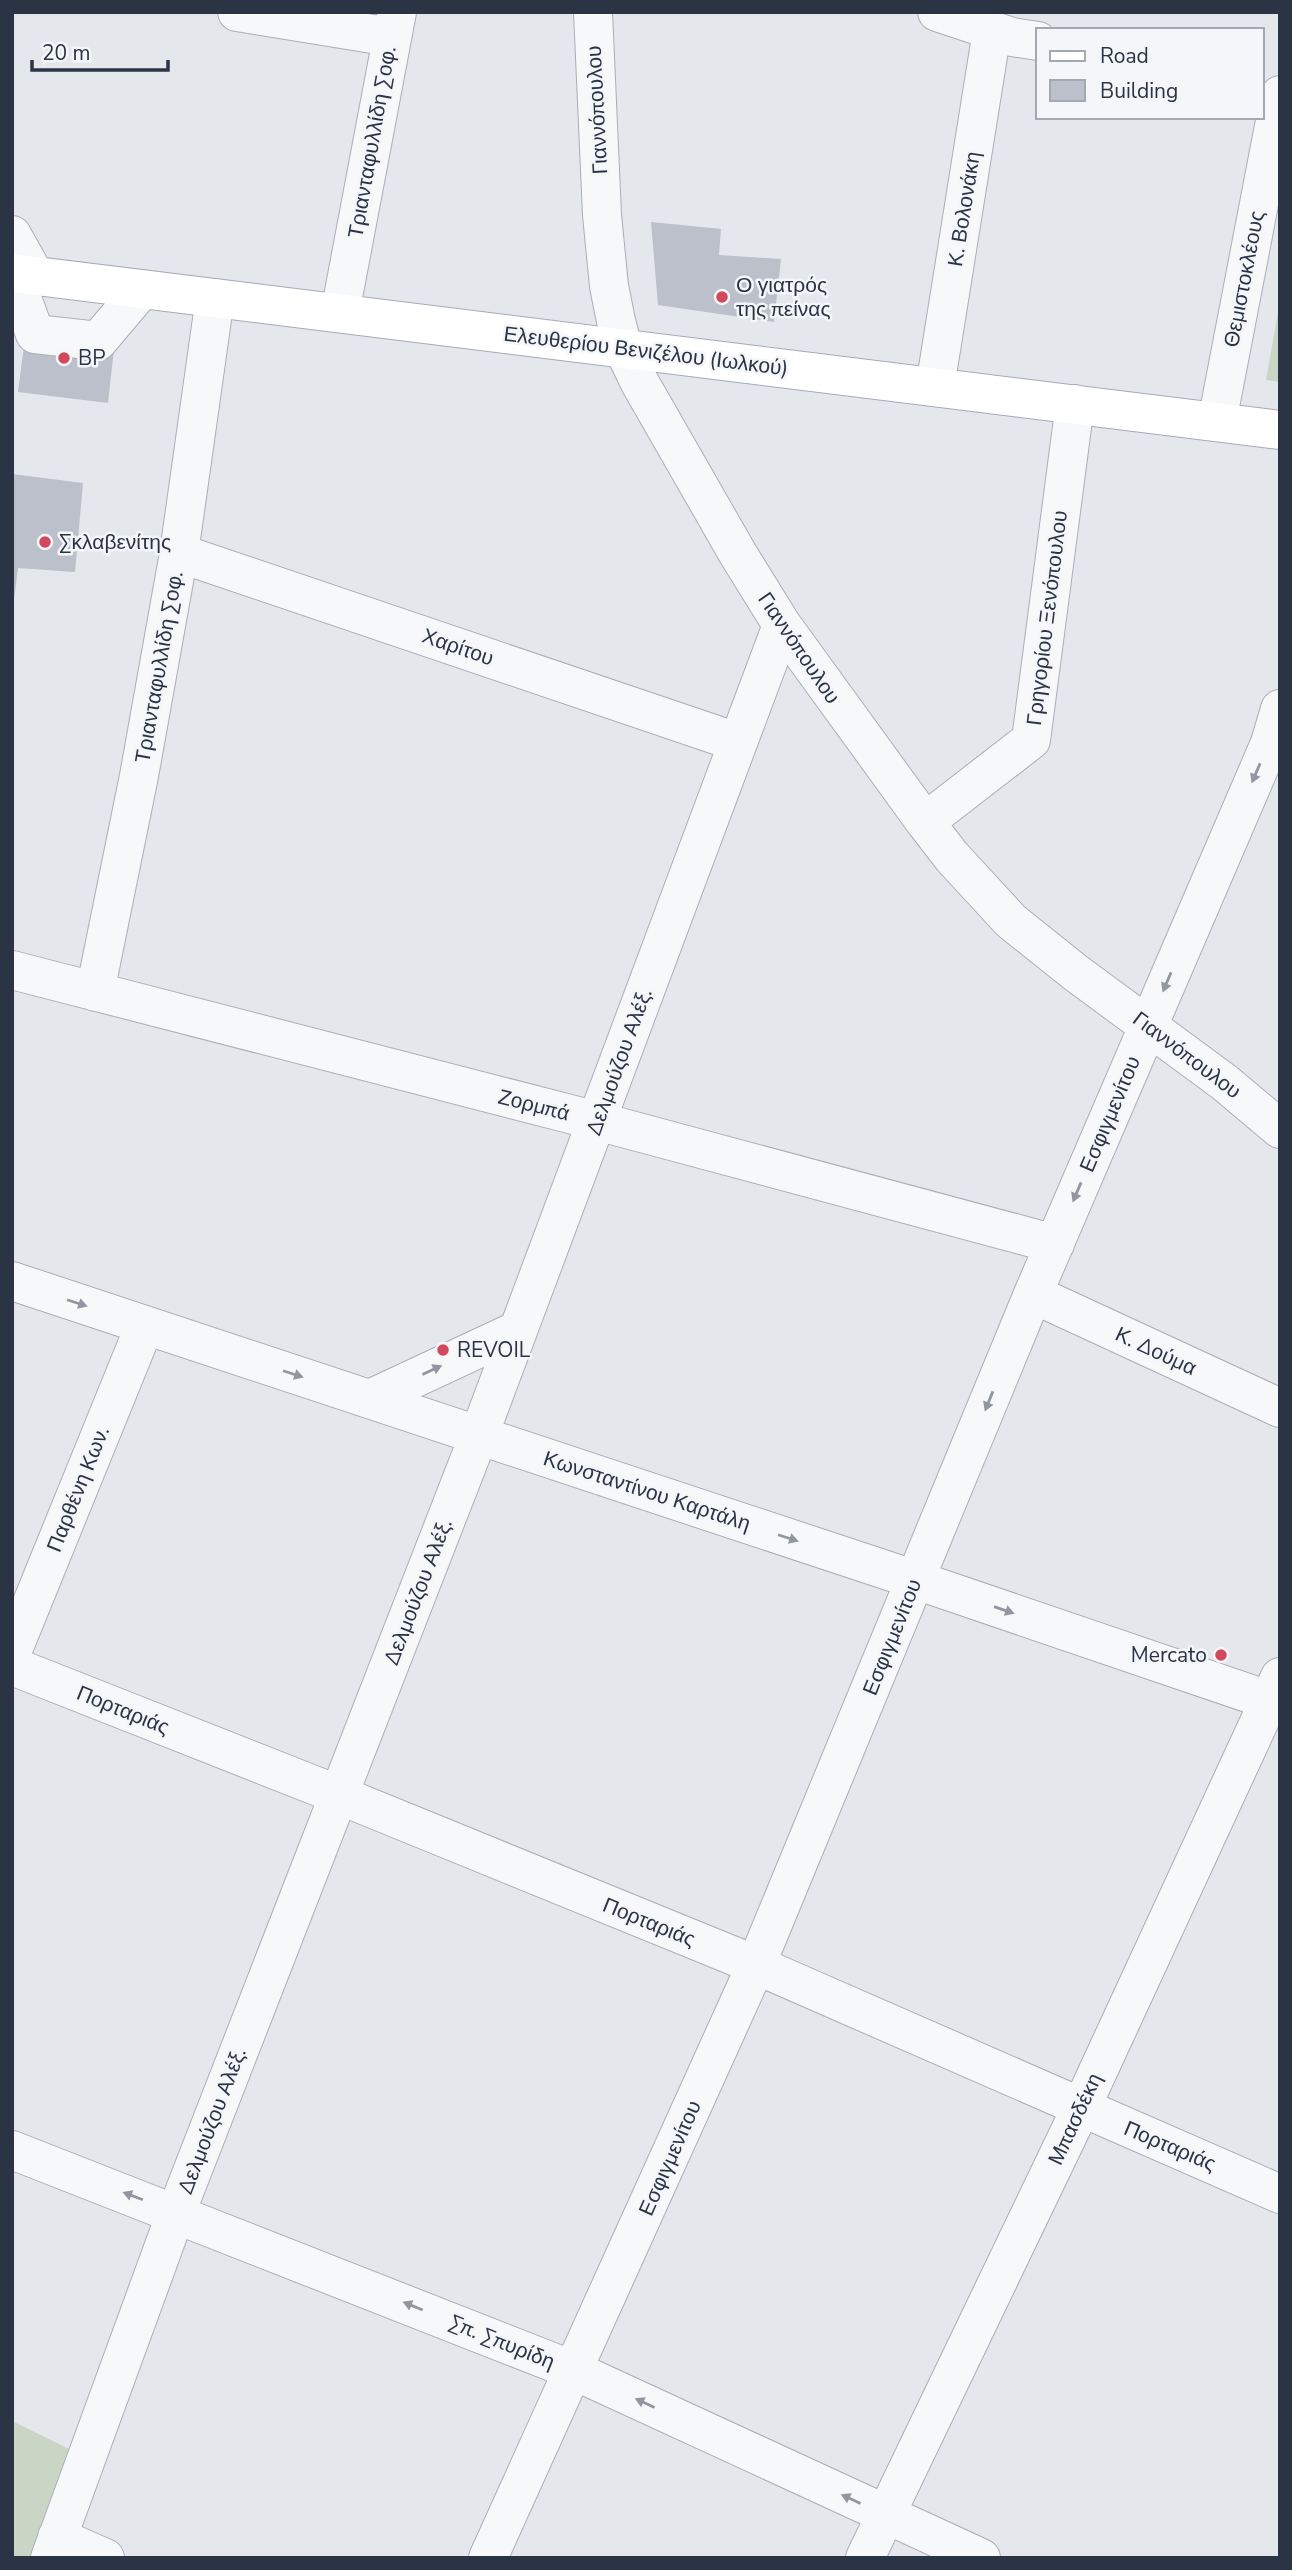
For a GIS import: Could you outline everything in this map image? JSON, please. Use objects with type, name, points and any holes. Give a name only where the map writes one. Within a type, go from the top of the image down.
[{"type":"main road","name":"Ελευθερίου Βενιζέλου (Ιωλκού)","points":[[20,274],[1280,430]]},
{"type":"street","points":[[237,12],[394,25]]},
{"type":"street","name":"Γιαννόπουλου","points":[[593,12],[609,286],[623,348],[704,496],[782,625],[952,857],[1011,920],[1076,973],[1224,1082],[1280,1129]]},
{"type":"street","points":[[937,12],[1015,30]]},
{"type":"street","name":"Τριανταφυλλίδη Σοφ.","points":[[340,313],[394,25]]},
{"type":"street","name":"Κ. Βολονάκη","points":[[935,387],[1015,30]]},
{"type":"street","name":"Θεμιστοκλέους","points":[[1217,422],[1280,95]]},
{"type":"street","points":[[12,235],[35,334],[97,341],[142,289]]},
{"type":"street","name":"Τριανταφυλλίδη Σοφ.","points":[[95,992],[139,776],[179,553],[215,298]]},
{"type":"street","name":"Γρηγορίου Ξενόπουλου","points":[[925,822],[1031,740],[1075,404]]},
{"type":"street","name":"Χαρίτου","points":[[179,553],[737,742]]},
{"type":"street","name":"Δελμούζου Αλέξ.","points":[[53,2547],[176,2213],[479,1435],[782,625]]},
{"type":"street","name":"Εσφιγμενίτου","points":[[488,2558],[575,2371],[756,1965],[1033,1294],[1269,743],[1280,709]]},
{"type":"street","name":"Ζορμπά","points":[[12,970],[597,1121],[1055,1244]]},
{"type":"street","name":"Κωνσταντίνου Καρτάλη","points":[[12,1281],[916,1580],[1276,1694]]},
{"type":"street","name":"Κ. Δούμα","points":[[1033,1294],[1280,1408]]},
{"type":"street","name":"Παρθένη Κων.","points":[[12,1652],[145,1325]]},
{"type":"street","points":[[370,1399],[518,1330]]},
{"type":"street","name":"Πορταριάς","points":[[12,1666],[339,1795],[756,1965],[1280,2194]]},
{"type":"street","name":"Μπασδέκη","points":[[864,2558],[1081,2108],[1276,1694]]},
{"type":"street","name":"Σπ. Σπυρίδη","points":[[12,2150],[575,2371],[981,2558]]},
{"type":"street","points":[[53,2547],[105,2558]]},
{"type":"green space","points":[[1280,301],[1280,382],[1266,380]]},
{"type":"green space","points":[[12,2421],[69,2449],[29,2558],[12,2558]]},
{"type":"building","points":[[651,222],[721,229],[719,255],[781,259],[774,322],[658,305]]},
{"type":"building","points":[[25,338],[114,349],[108,403],[18,392]]},
{"type":"building","name":"Σκλαβενίτης","points":[[12,474],[83,483],[75,572],[18,568],[14,600]]},
{"type":"place","name":"Ο γιατρός της πείνας","points":[[722,297]]},
{"type":"place","name":"BP","points":[[64,358]]},
{"type":"place","name":"Σκλαβενίτης","points":[[45,542]]},
{"type":"place","name":"REVOIL","points":[[443,1350]]},
{"type":"place","name":"Mercato","points":[[1221,1655]]}]
